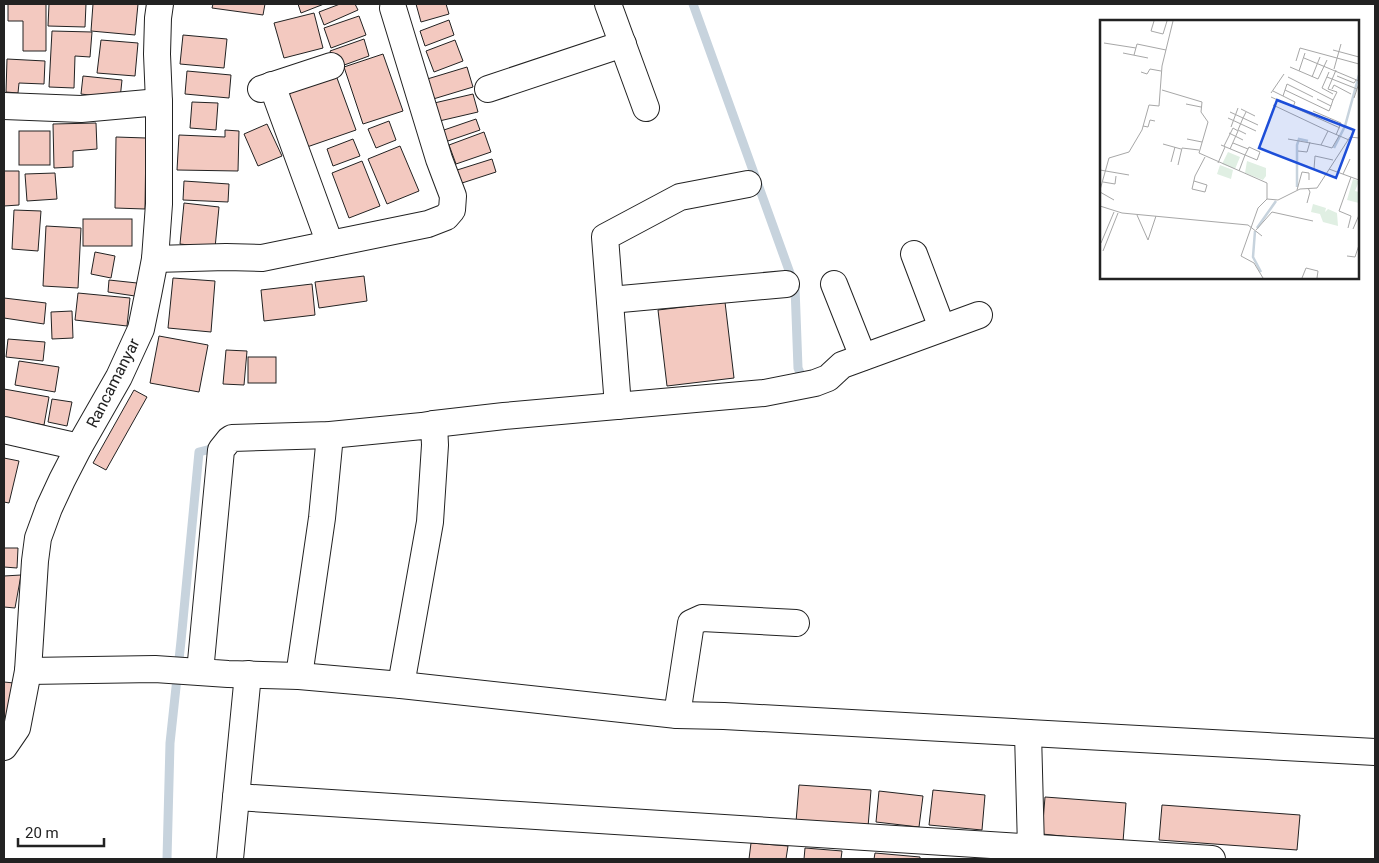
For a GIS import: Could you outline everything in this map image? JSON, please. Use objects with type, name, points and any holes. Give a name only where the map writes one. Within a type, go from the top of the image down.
[{"type":"street","name":"Rancamanyar","points":[[4,747],[17,728],[28,671],[38,538],[49,508],[79,447],[119,377],[141,329],[155,259],[159,204],[157,54],[160,4]]},
{"type":"street","points":[[608,4],[646,108]]},
{"type":"street","points":[[155,259],[262,258],[428,224],[446,217],[452,210],[453,196],[439,158],[393,8]]},
{"type":"street","points":[[488,89],[623,44]]},
{"type":"street","points":[[330,244],[267,87],[331,66]]},
{"type":"street","points":[[4,106],[81,109],[159,102]]},
{"type":"street","points":[[618,406],[605,237],[680,197],[748,184]]},
{"type":"street","points":[[914,254],[942,328]]},
{"type":"street","points":[[610,300],[786,284]]},
{"type":"street","points":[[834,284],[863,357]]},
{"type":"street","points":[[191,671],[221,450],[232,438],[330,435],[504,416],[773,391],[815,383],[828,378],[842,364],[979,315]]},
{"type":"street","points":[[400,685],[430,522],[435,446],[434,424]]},
{"type":"street","points":[[4,430],[79,447]]},
{"type":"street","points":[[299,676],[322,518],[330,435]]},
{"type":"street","points":[[677,715],[691,623],[702,618],[796,623]]},
{"type":"street","points":[[28,671],[155,670],[299,676],[677,715],[1375,752]]},
{"type":"street","points":[[230,859],[248,674]]},
{"type":"street","points":[[1028,733],[1032,848]]},
{"type":"street","points":[[236,797],[1032,848],[1082,855],[1212,859]]},
{"type":"building","points":[[8,4],[46,4],[46,51],[23,51],[23,21],[8,21]]},
{"type":"building","points":[[49,4],[86,4],[85,27],[48,26]]},
{"type":"building","points":[[93,4],[138,4],[135,35],[91,31]]},
{"type":"building","points":[[213,4],[265,4],[263,15],[212,8]]},
{"type":"building","points":[[298,4],[324,4],[301,13]]},
{"type":"building","points":[[340,4],[355,4],[358,10],[324,25],[319,12]]},
{"type":"building","points":[[416,4],[446,4],[449,14],[421,22]]},
{"type":"building","points":[[314,13],[323,48],[284,58],[274,23]]},
{"type":"building","points":[[359,16],[366,35],[331,48],[324,28]]},
{"type":"building","points":[[449,20],[454,35],[425,46],[420,31]]},
{"type":"building","points":[[52,31],[92,32],[90,57],[75,56],[74,88],[49,87]]},
{"type":"building","points":[[183,35],[227,39],[224,68],[180,64]]},
{"type":"building","points":[[364,39],[369,56],[336,68],[330,51]]},
{"type":"building","points":[[101,40],[138,43],[135,76],[97,73]]},
{"type":"building","points":[[455,40],[463,61],[434,72],[426,51]]},
{"type":"building","points":[[383,54],[403,111],[363,124],[344,67]]},
{"type":"building","points":[[7,59],[45,61],[44,84],[19,83],[18,93],[6,92]]},
{"type":"building","points":[[333,67],[356,130],[307,147],[284,85]]},
{"type":"building","points":[[467,67],[473,87],[430,100],[424,80]]},
{"type":"building","points":[[187,71],[231,75],[229,98],[185,94]]},
{"type":"building","points":[[83,76],[122,80],[120,99],[81,94]]},
{"type":"building","points":[[473,94],[478,112],[435,122],[430,104]]},
{"type":"building","points":[[192,102],[218,103],[216,130],[190,128]]},
{"type":"building","points":[[476,119],[480,130],[445,142],[441,131]]},
{"type":"building","points":[[389,121],[396,140],[376,148],[368,129]]},
{"type":"building","points":[[96,123],[97,149],[73,151],[73,167],[54,168],[53,124]]},
{"type":"building","points":[[267,124],[282,156],[258,166],[244,134]]},
{"type":"building","points":[[225,130],[239,131],[238,171],[177,170],[179,135],[225,137]]},
{"type":"building","points":[[19,131],[50,131],[50,165],[19,165]]},
{"type":"building","points":[[484,132],[491,152],[456,164],[449,145]]},
{"type":"building","points":[[116,137],[146,138],[145,209],[115,208]]},
{"type":"building","points":[[353,139],[360,156],[333,166],[327,149]]},
{"type":"building","points":[[400,146],[419,191],[387,204],[368,159]]},
{"type":"building","points":[[492,159],[496,172],[459,184],[454,171]]},
{"type":"building","points":[[362,161],[380,206],[349,218],[332,173]]},
{"type":"building","points":[[4,171],[19,171],[19,205],[4,206]]},
{"type":"building","points":[[55,173],[57,199],[27,201],[25,174]]},
{"type":"building","points":[[184,181],[229,184],[228,202],[183,200]]},
{"type":"building","points":[[184,203],[219,207],[215,248],[180,244]]},
{"type":"building","points":[[14,210],[41,211],[38,251],[12,249]]},
{"type":"building","points":[[83,219],[132,219],[132,246],[83,246]]},
{"type":"building","points":[[46,226],[81,228],[78,288],[43,286]]},
{"type":"building","points":[[95,252],[115,256],[111,278],[91,274]]},
{"type":"building","points":[[364,276],[367,301],[319,308],[315,282]]},
{"type":"building","points":[[173,278],[215,281],[211,332],[168,328]]},
{"type":"building","points":[[109,280],[137,283],[135,296],[108,292]]},
{"type":"building","points":[[312,284],[315,315],[264,321],[261,290]]},
{"type":"building","points":[[78,293],[130,298],[127,326],[75,320]]},
{"type":"building","points":[[4,298],[46,303],[44,324],[4,318]]},
{"type":"building","points":[[725,302],[734,378],[667,386],[658,310]]},
{"type":"building","points":[[72,311],[73,338],[52,339],[51,312]]},
{"type":"building","points":[[159,336],[208,345],[199,392],[150,383]]},
{"type":"building","points":[[8,339],[45,342],[43,361],[6,357]]},
{"type":"building","points":[[226,350],[247,351],[244,385],[223,384]]},
{"type":"building","points":[[248,357],[276,357],[276,383],[248,383]]},
{"type":"building","points":[[19,361],[59,367],[55,392],[15,385]]},
{"type":"building","points":[[4,389],[49,397],[44,425],[4,418]]},
{"type":"building","points":[[134,390],[147,397],[106,470],[93,463]]},
{"type":"building","points":[[52,399],[72,402],[67,426],[48,422]]},
{"type":"building","points":[[4,458],[19,461],[9,503],[4,502]]},
{"type":"building","points":[[4,548],[18,548],[17,568],[4,567]]},
{"type":"building","points":[[21,575],[15,608],[4,607],[4,576]]},
{"type":"building","points":[[4,682],[14,683],[6,719],[4,718]]},
{"type":"building","points":[[799,785],[871,790],[868,827],[796,822]]},
{"type":"building","points":[[933,790],[985,795],[982,830],[929,825]]},
{"type":"building","points":[[879,791],[923,796],[919,827],[876,822]]},
{"type":"building","points":[[1045,797],[1126,803],[1123,842],[1042,834]]},
{"type":"building","points":[[1162,805],[1300,815],[1297,850],[1159,840]]},
{"type":"building","points":[[751,843],[788,846],[786,859],[749,859]]},
{"type":"building","points":[[805,848],[842,851],[841,859],[804,859]]},
{"type":"building","points":[[875,853],[920,857],[920,859],[874,859]]},
{"type":"waterway","points":[[693,4],[795,287],[798,368],[804,382]]},
{"type":"waterway","points":[[167,859],[170,743],[199,452],[219,447]]}]
